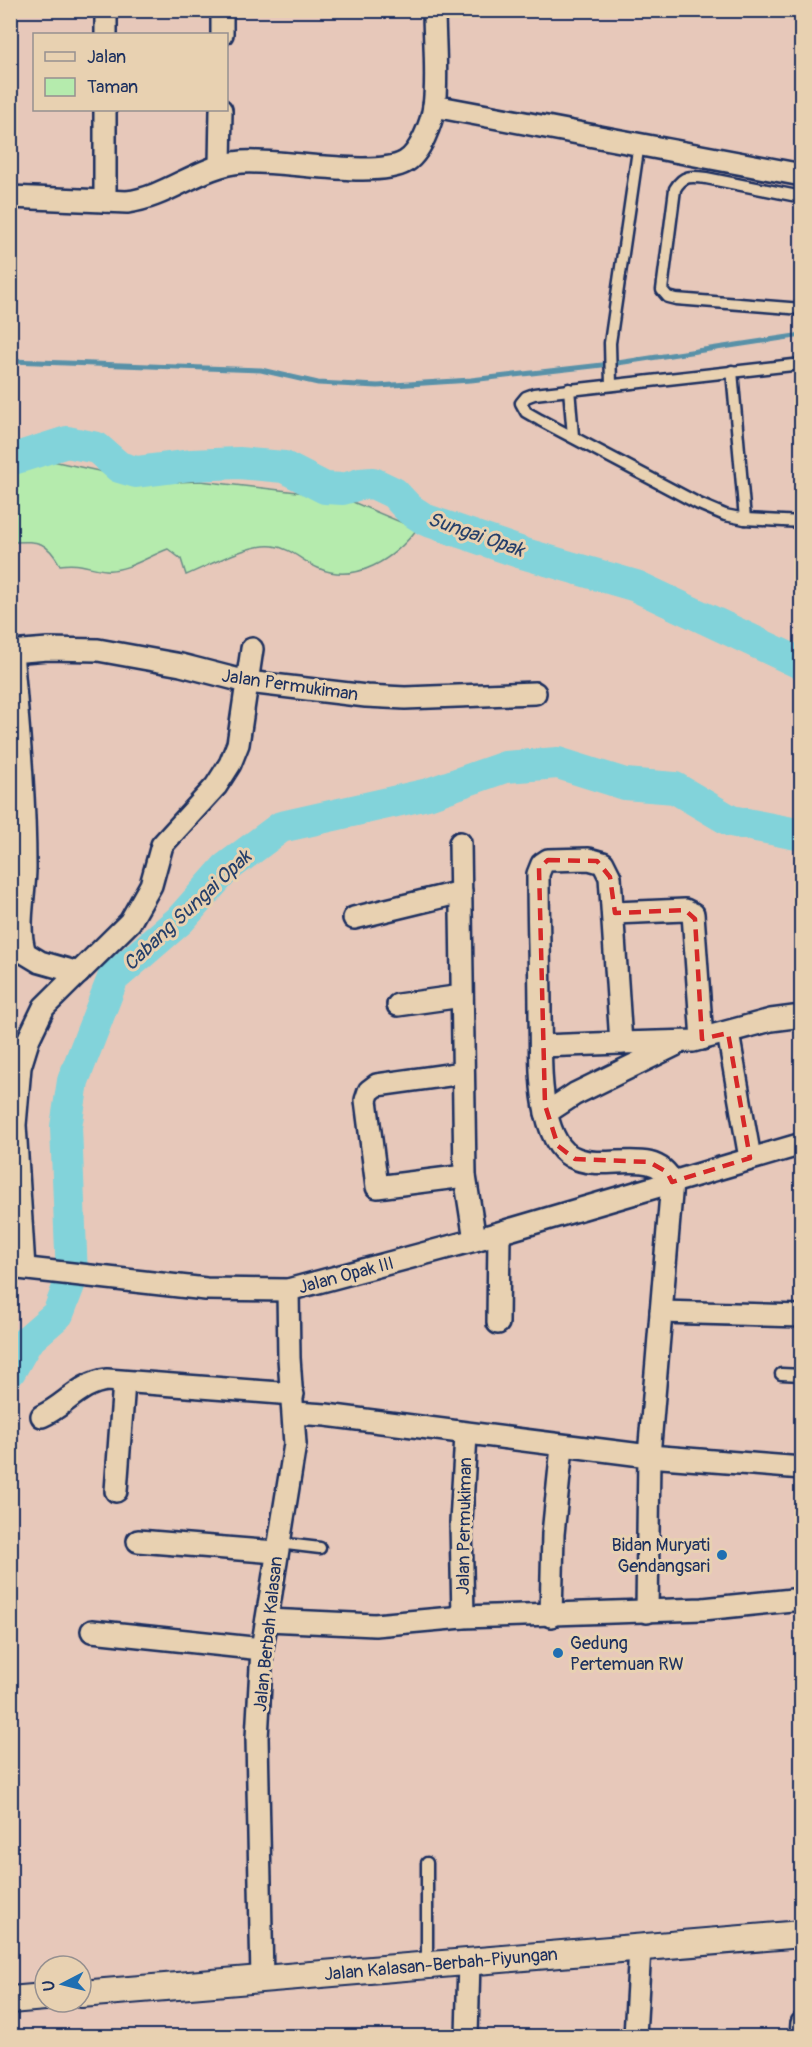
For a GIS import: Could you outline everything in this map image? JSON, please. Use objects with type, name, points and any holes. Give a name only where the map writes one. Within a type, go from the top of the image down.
[{"type":"street","points":[[106,10],[106,33]]},
{"type":"street","points":[[222,10],[222,33]]},
{"type":"street","points":[[10,197],[105,201],[146,200],[220,165],[243,161],[391,167],[411,158],[429,123],[434,106],[434,10]]},
{"type":"street","points":[[434,106],[801,175]]},
{"type":"street","points":[[105,111],[105,201]]},
{"type":"street","points":[[220,165],[221,111]]},
{"type":"street","name":"Jalan Permukiman","points":[[79,973],[40,962],[25,953],[20,939],[25,869],[22,766],[11,652],[48,649],[98,650],[181,665],[247,682],[405,698],[535,693]]},
{"type":"street","points":[[25,1268],[17,1226],[14,1148],[20,1067],[28,1038],[44,1007],[130,922],[151,885],[157,856],[162,845],[216,786],[230,764],[238,744],[252,649]]},
{"type":"street","points":[[460,843],[465,1176],[476,1240]]},
{"type":"street","points":[[621,1043],[615,913],[610,877],[603,863],[589,859],[548,860],[539,868],[541,1046],[546,1113],[558,1146],[575,1159],[610,1164],[649,1162],[667,1172],[672,1182],[649,1456],[647,1611]]},
{"type":"street","points":[[354,918],[461,892]]},
{"type":"street","points":[[615,913],[685,910],[693,914],[692,1041]]},
{"type":"street","points":[[398,1005],[462,996]]},
{"type":"street","points":[[541,1046],[692,1041],[771,1020],[795,1017],[801,1019]]},
{"type":"street","points":[[728,1033],[750,1158]]},
{"type":"street","points":[[546,1113],[575,1094],[692,1041]]},
{"type":"street","points":[[463,1073],[377,1085],[369,1090],[366,1100],[378,1187],[465,1176]]},
{"type":"street","name":"Jalan Opak III","points":[[25,1268],[206,1289],[288,1290],[499,1234],[801,1144]]},
{"type":"street","points":[[498,1323],[499,1234]]},
{"type":"street","name":"Jalan Berbah Kalasan","points":[[262,1979],[257,1737],[262,1649],[295,1444],[294,1403],[289,1358],[288,1290]]},
{"type":"street","points":[[661,1312],[801,1316]]},
{"type":"street","points":[[42,1416],[57,1409],[85,1385],[93,1382],[124,1382],[294,1403],[326,1415],[466,1435],[649,1456],[801,1468]]},
{"type":"street","points":[[116,1491],[124,1382]]},
{"type":"street","name":"Jalan Permukiman","points":[[463,1617],[461,1522],[466,1435]]},
{"type":"street","points":[[551,1616],[553,1534],[562,1447]]},
{"type":"street","points":[[138,1541],[277,1548]]},
{"type":"street","points":[[267,1620],[375,1625],[463,1617],[551,1616],[647,1611],[801,1599]]},
{"type":"street","points":[[92,1631],[262,1649]]},
{"type":"street","name":"Jalan Kalasan-Berbah-Piyungan","points":[[93,1993],[801,1934]]},
{"type":"street","points":[[635,2037],[640,1948]]},
{"type":"street","points":[[467,2037],[469,1961]]},
{"type":"street","points":[[10,2000],[33,1998]]},
{"type":"street","points":[[801,2023],[801,2037]]},
{"type":"lane","points":[[610,385],[610,366],[639,144]]},
{"type":"lane","points":[[801,197],[705,178],[690,176],[680,180],[675,189],[662,290],[668,297],[676,299],[801,309]]},
{"type":"lane","points":[[801,364],[569,389],[534,394],[526,397],[521,403],[526,412],[699,504],[725,515],[745,519],[801,522]]},
{"type":"lane","points":[[732,371],[745,519]]},
{"type":"lane","points":[[569,389],[573,436]]},
{"type":"lane","points":[[781,1374],[801,1375]]},
{"type":"lane","points":[[277,1548],[320,1548]]},
{"type":"lane","points":[[427,1863],[428,1965]]},
{"type":"highlighted area","points":[[548,860],[597,861],[610,877],[615,913],[685,910],[695,919],[702,1039],[728,1033],[750,1158],[672,1182],[667,1172],[649,1162],[575,1159],[558,1146],[545,1105],[539,868]]},
{"type":"green space","points":[[11,452],[154,483],[200,481],[341,497],[417,529],[398,550],[386,559],[360,571],[346,573],[318,568],[291,552],[273,546],[241,551],[186,575],[181,559],[168,549],[121,569],[106,570],[73,564],[60,565],[45,546],[35,542],[11,542]]},
{"type":"waterway","points":[[10,361],[261,370],[318,383],[378,386],[471,380],[611,364],[802,335]]},
{"type":"waterway","name":"Sungai Opak","points":[[10,460],[67,442],[97,448],[119,467],[136,472],[191,465],[239,463],[284,467],[325,488],[343,489],[373,483],[394,493],[409,509],[426,520],[522,553],[636,586],[802,664]]},
{"type":"waterway","name":"Cabang Sungai Opak","points":[[10,1371],[27,1341],[58,1314],[72,1277],[66,1127],[73,1081],[113,978],[180,920],[226,868],[281,827],[428,794],[505,767],[558,763],[625,784],[675,788],[731,821],[802,835]]},
{"type":"place","name":"Bidan Muryati Gendangsari","points":[[722,1555]]},
{"type":"place","name":"Gedung Pertemuan RW","points":[[558,1653]]}]
